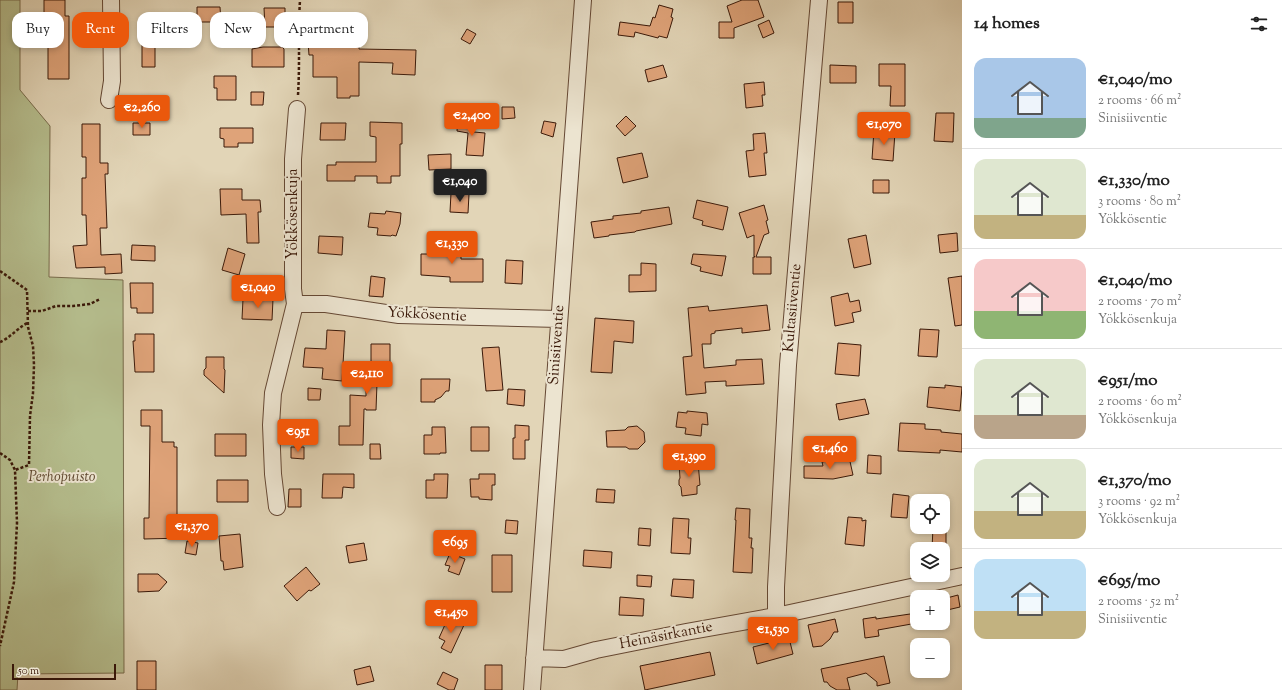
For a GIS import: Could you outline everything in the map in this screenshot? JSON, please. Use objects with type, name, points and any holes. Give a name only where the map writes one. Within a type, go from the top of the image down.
[{"type":"street","points":[[109,100],[112,81],[111,0]]},
{"type":"street","name":"Sinisiiventie","points":[[532,690],[583,0]]},
{"type":"street","name":"Kultasiiventie","points":[[776,616],[776,587],[788,365],[819,0]]},
{"type":"street","name":"Yökkösenkuja","points":[[277,507],[272,467],[271,425],[273,393],[295,304],[293,289],[293,167],[297,109]]},
{"type":"street","name":"Yökkösentie","points":[[295,304],[326,304],[399,315],[559,319]]},
{"type":"street","name":"Heinäsirkantie","points":[[534,658],[564,660],[596,650],[693,630],[776,616],[962,576]]},
{"type":"path","points":[[297,109],[299,80],[298,30],[300,0]]},
{"type":"path","points":[[0,271],[27,290],[28,323],[33,346],[34,365],[30,416],[29,465],[15,470]]},
{"type":"path","points":[[28,311],[42,311],[56,306],[90,304],[100,299]]},
{"type":"path","points":[[0,342],[28,323]]},
{"type":"path","points":[[0,453],[10,460],[15,470],[17,524],[14,582],[0,646]]},
{"type":"green space","name":"Perhopuisto","points":[[0,0],[20,0],[20,12],[12,12],[12,48],[20,48],[20,90],[50,126],[49,277],[123,280],[124,673],[18,674],[17,690],[0,690]]},
{"type":"building","points":[[44,0],[65,0],[65,16],[69,16],[69,79],[48,79],[48,48],[64,48],[64,12],[44,12]]},
{"type":"building","points":[[742,0],[758,0],[764,17],[734,28],[734,38],[719,38],[719,22],[732,22],[727,6]]},
{"type":"building","points":[[838,2],[853,2],[853,23],[838,23]]},
{"type":"building","points":[[659,5],[673,9],[671,17],[673,18],[667,38],[659,36],[658,38],[635,32],[634,37],[618,35],[620,22],[650,26],[653,17],[655,18]]},
{"type":"building","points":[[197,7],[220,7],[220,12],[210,12],[210,22],[202,22],[202,12],[197,12]]},
{"type":"building","points":[[264,8],[285,8],[285,12],[274,12],[274,27],[266,27],[266,12],[264,12]]},
{"type":"building","points":[[769,20],[774,33],[763,38],[758,25]]},
{"type":"building","points":[[467,29],[476,34],[470,44],[461,39]]},
{"type":"building","points":[[266,47],[283,48],[284,67],[252,67],[252,49]]},
{"type":"building","points":[[142,48],[155,48],[155,67],[142,67]]},
{"type":"building","points":[[308,48],[416,50],[415,75],[392,74],[393,63],[359,62],[359,96],[337,98],[337,77],[313,77],[313,55],[309,55]]},
{"type":"building","points":[[879,64],[905,64],[905,106],[890,106],[891,86],[879,86]]},
{"type":"building","points":[[663,65],[667,77],[648,82],[645,70]]},
{"type":"building","points":[[830,65],[856,66],[856,83],[830,83]]},
{"type":"building","points":[[214,76],[236,76],[236,100],[217,100],[217,88],[214,88]]},
{"type":"building","points":[[764,82],[765,95],[762,95],[763,106],[746,108],[744,84]]},
{"type":"building","points":[[251,92],[264,92],[263,105],[251,105]]},
{"type":"building","points":[[502,107],[514,107],[515,118],[502,119]]},
{"type":"building","points":[[936,113],[954,113],[953,142],[934,141]]},
{"type":"building","points":[[626,116],[636,126],[625,136],[616,126]]},
{"type":"building","points":[[458,117],[476,119],[474,132],[485,133],[483,156],[466,155],[468,133],[457,131]]},
{"type":"building","points":[[544,121],[556,123],[553,137],[541,133]]},
{"type":"building","points":[[370,122],[402,123],[402,144],[400,144],[400,176],[391,176],[391,183],[377,183],[377,176],[355,176],[355,181],[327,181],[327,165],[336,165],[336,162],[376,162],[376,137],[370,136]]},
{"type":"building","points":[[133,123],[150,123],[150,135],[133,135]]},
{"type":"building","points":[[321,123],[346,123],[345,140],[320,140]]},
{"type":"building","points":[[82,124],[100,124],[100,163],[108,163],[108,174],[105,174],[107,228],[100,228],[101,255],[121,254],[122,273],[105,274],[105,267],[76,268],[73,246],[87,245],[86,215],[82,215],[82,178],[86,178],[86,157],[82,157]]},
{"type":"building","points":[[220,128],[253,128],[253,143],[238,143],[238,147],[224,147],[224,139],[220,138]]},
{"type":"building","points":[[874,130],[895,132],[893,161],[872,159]]},
{"type":"building","points":[[765,133],[767,153],[764,153],[766,175],[749,177],[746,151],[754,150],[753,134]]},
{"type":"building","points":[[642,153],[648,177],[623,183],[617,158]]},
{"type":"building","points":[[451,154],[451,169],[429,170],[428,155]]},
{"type":"building","points":[[873,180],[889,180],[889,193],[873,193]]},
{"type":"building","points":[[220,189],[242,189],[242,200],[260,200],[261,212],[258,212],[259,243],[247,243],[246,214],[221,215]]},
{"type":"building","points":[[451,193],[469,194],[468,213],[450,212]]},
{"type":"building","points":[[697,200],[728,207],[723,230],[702,225],[703,221],[693,218]]},
{"type":"building","points":[[764,205],[768,220],[766,221],[769,233],[764,235],[756,257],[771,257],[771,274],[753,274],[753,257],[755,257],[754,235],[747,238],[739,213]]},
{"type":"building","points":[[669,207],[672,224],[635,232],[594,238],[591,222],[613,219],[613,216],[641,213],[641,211]]},
{"type":"building","points":[[386,211],[401,213],[400,224],[396,236],[377,235],[378,228],[368,227],[370,213],[385,214]]},
{"type":"building","points":[[957,233],[958,251],[940,253],[938,235]]},
{"type":"building","points":[[866,235],[871,264],[854,268],[848,239]]},
{"type":"building","points":[[319,236],[343,237],[342,255],[318,253]]},
{"type":"building","points":[[442,243],[461,243],[461,259],[483,259],[483,282],[450,282],[450,277],[421,275],[421,254],[442,254]]},
{"type":"building","points":[[132,245],[155,246],[155,261],[131,260]]},
{"type":"building","points":[[228,248],[245,254],[239,275],[222,270]]},
{"type":"building","points":[[693,254],[726,256],[722,276],[700,271],[701,267],[691,264]]},
{"type":"building","points":[[506,260],[523,261],[522,284],[505,283]]},
{"type":"building","points":[[641,263],[656,264],[656,291],[629,292],[629,275],[641,275]]},
{"type":"building","points":[[371,276],[385,278],[383,297],[369,296]]},
{"type":"building","points":[[962,276],[962,325],[955,326],[948,278]]},
{"type":"building","points":[[130,283],[153,283],[153,313],[137,313],[137,308],[131,308]]},
{"type":"building","points":[[848,293],[850,302],[859,300],[861,311],[852,313],[854,322],[835,326],[831,297]]},
{"type":"building","points":[[243,299],[273,299],[272,320],[242,319]]},
{"type":"building","points":[[767,305],[770,330],[742,333],[742,328],[715,331],[715,333],[711,334],[711,344],[702,344],[704,368],[736,365],[736,360],[762,359],[764,384],[726,386],[726,381],[705,382],[706,393],[686,395],[683,357],[692,356],[688,308],[708,306],[709,311]]},
{"type":"building","points":[[595,318],[634,321],[633,343],[614,341],[612,373],[591,372]]},
{"type":"building","points":[[920,329],[939,330],[937,357],[918,356]]},
{"type":"building","points":[[327,330],[345,331],[342,381],[322,379],[323,368],[303,367],[305,348],[326,349]]},
{"type":"building","points":[[135,334],[154,334],[154,372],[135,372],[133,341],[135,341]]},
{"type":"building","points":[[838,343],[861,345],[859,376],[835,374]]},
{"type":"building","points":[[371,344],[390,344],[390,384],[377,383],[376,410],[364,409],[363,445],[339,445],[339,426],[350,426],[350,395],[366,396],[366,365],[371,365]]},
{"type":"building","points":[[499,347],[503,390],[486,391],[482,348]]},
{"type":"building","points":[[206,357],[224,357],[224,393],[204,375],[204,370],[206,368]]},
{"type":"building","points":[[421,379],[450,379],[449,391],[446,391],[441,397],[435,400],[435,402],[421,402]]},
{"type":"building","points":[[945,385],[962,387],[960,411],[927,407],[929,387],[945,388]]},
{"type":"building","points":[[308,388],[321,389],[320,400],[308,400]]},
{"type":"building","points":[[508,389],[525,390],[524,406],[507,404]]},
{"type":"building","points":[[865,399],[869,414],[839,420],[836,404]]},
{"type":"building","points":[[141,410],[162,410],[162,442],[174,442],[174,447],[177,447],[177,518],[184,518],[184,538],[144,539],[144,518],[149,518],[150,426],[141,426]]},
{"type":"building","points":[[687,411],[707,413],[708,425],[702,424],[701,436],[685,434],[686,428],[676,427],[678,412],[687,413]]},
{"type":"building","points":[[900,423],[925,424],[925,429],[962,434],[962,452],[940,450],[940,453],[898,451]]},
{"type":"building","points":[[515,425],[529,426],[529,440],[525,440],[525,459],[513,459],[513,438],[515,438]]},
{"type":"building","points":[[637,426],[644,432],[645,442],[638,449],[629,449],[626,447],[607,447],[606,431],[625,430],[628,427]]},
{"type":"building","points":[[432,427],[445,427],[446,453],[424,454],[424,435],[432,435]]},
{"type":"building","points":[[471,427],[489,427],[489,451],[471,451]]},
{"type":"building","points":[[215,434],[246,434],[246,456],[215,456]]},
{"type":"building","points":[[370,444],[380,444],[381,459],[370,459]]},
{"type":"building","points":[[291,447],[304,447],[304,459],[291,458]]},
{"type":"building","points":[[868,455],[881,456],[881,474],[867,473]]},
{"type":"building","points":[[849,457],[853,475],[833,479],[804,478],[804,466],[823,466],[822,462]]},
{"type":"building","points":[[698,462],[700,485],[697,486],[697,494],[682,496],[681,487],[679,485],[679,464]]},
{"type":"building","points":[[323,474],[354,474],[354,488],[343,487],[342,498],[322,498]]},
{"type":"building","points":[[434,474],[448,474],[447,498],[426,498],[426,480],[434,480]]},
{"type":"building","points":[[479,474],[495,474],[495,485],[492,485],[492,500],[471,497],[470,479],[479,479]]},
{"type":"building","points":[[217,480],[248,480],[248,502],[217,502]]},
{"type":"building","points":[[289,489],[301,489],[301,507],[288,507]]},
{"type":"building","points":[[597,489],[615,490],[614,503],[596,502]]},
{"type":"building","points":[[893,494],[909,496],[907,518],[891,517]]},
{"type":"building","points":[[736,508],[750,509],[749,538],[752,538],[751,548],[753,548],[752,573],[733,572]]},
{"type":"building","points":[[848,517],[862,518],[862,521],[866,520],[864,546],[845,544]]},
{"type":"building","points":[[673,518],[689,519],[688,538],[691,538],[690,554],[671,553]]},
{"type":"building","points":[[506,520],[518,521],[517,534],[505,533]]},
{"type":"building","points":[[639,528],[651,529],[650,546],[638,545]]},
{"type":"building","points":[[240,534],[243,567],[224,570],[223,561],[221,561],[219,536]]},
{"type":"building","points":[[933,534],[946,534],[946,542],[932,542]]},
{"type":"building","points":[[187,541],[198,543],[196,555],[185,553]]},
{"type":"building","points":[[364,543],[367,560],[349,563],[346,546]]},
{"type":"building","points":[[584,550],[612,552],[611,568],[583,566]]},
{"type":"building","points":[[450,553],[465,559],[459,575],[448,571],[450,566],[445,565]]},
{"type":"building","points":[[492,555],[512,555],[512,592],[492,592]]},
{"type":"building","points":[[306,567],[320,584],[311,591],[309,590],[297,601],[284,586]]},
{"type":"building","points":[[138,574],[158,574],[167,582],[159,591],[138,592]]},
{"type":"building","points":[[637,575],[652,576],[651,587],[637,586]]},
{"type":"building","points":[[673,579],[694,580],[693,598],[671,596]]},
{"type":"building","points":[[958,595],[960,607],[950,609],[950,597]]},
{"type":"building","points":[[620,597],[644,599],[643,616],[619,615]]},
{"type":"building","points":[[910,614],[910,624],[878,630],[879,636],[865,638],[863,619],[876,617],[876,619]]},
{"type":"building","points":[[448,618],[464,625],[451,653],[441,648],[445,641],[439,638]]},
{"type":"building","points":[[835,619],[838,632],[834,632],[830,639],[822,646],[813,647],[808,625]]},
{"type":"building","points":[[789,638],[793,654],[757,664],[753,647]]},
{"type":"building","points":[[710,652],[715,675],[645,690],[640,666]]},
{"type":"building","points":[[884,656],[890,683],[877,686],[877,682],[866,673],[847,678],[850,690],[837,690],[830,686],[827,682],[824,682],[821,669]]},
{"type":"building","points":[[137,661],[156,661],[156,690],[137,690]]},
{"type":"building","points":[[485,665],[502,665],[502,690],[485,690]]},
{"type":"building","points":[[370,666],[374,681],[357,685],[354,670]]},
{"type":"building","points":[[443,672],[458,679],[454,690],[449,690],[437,684]]}]
